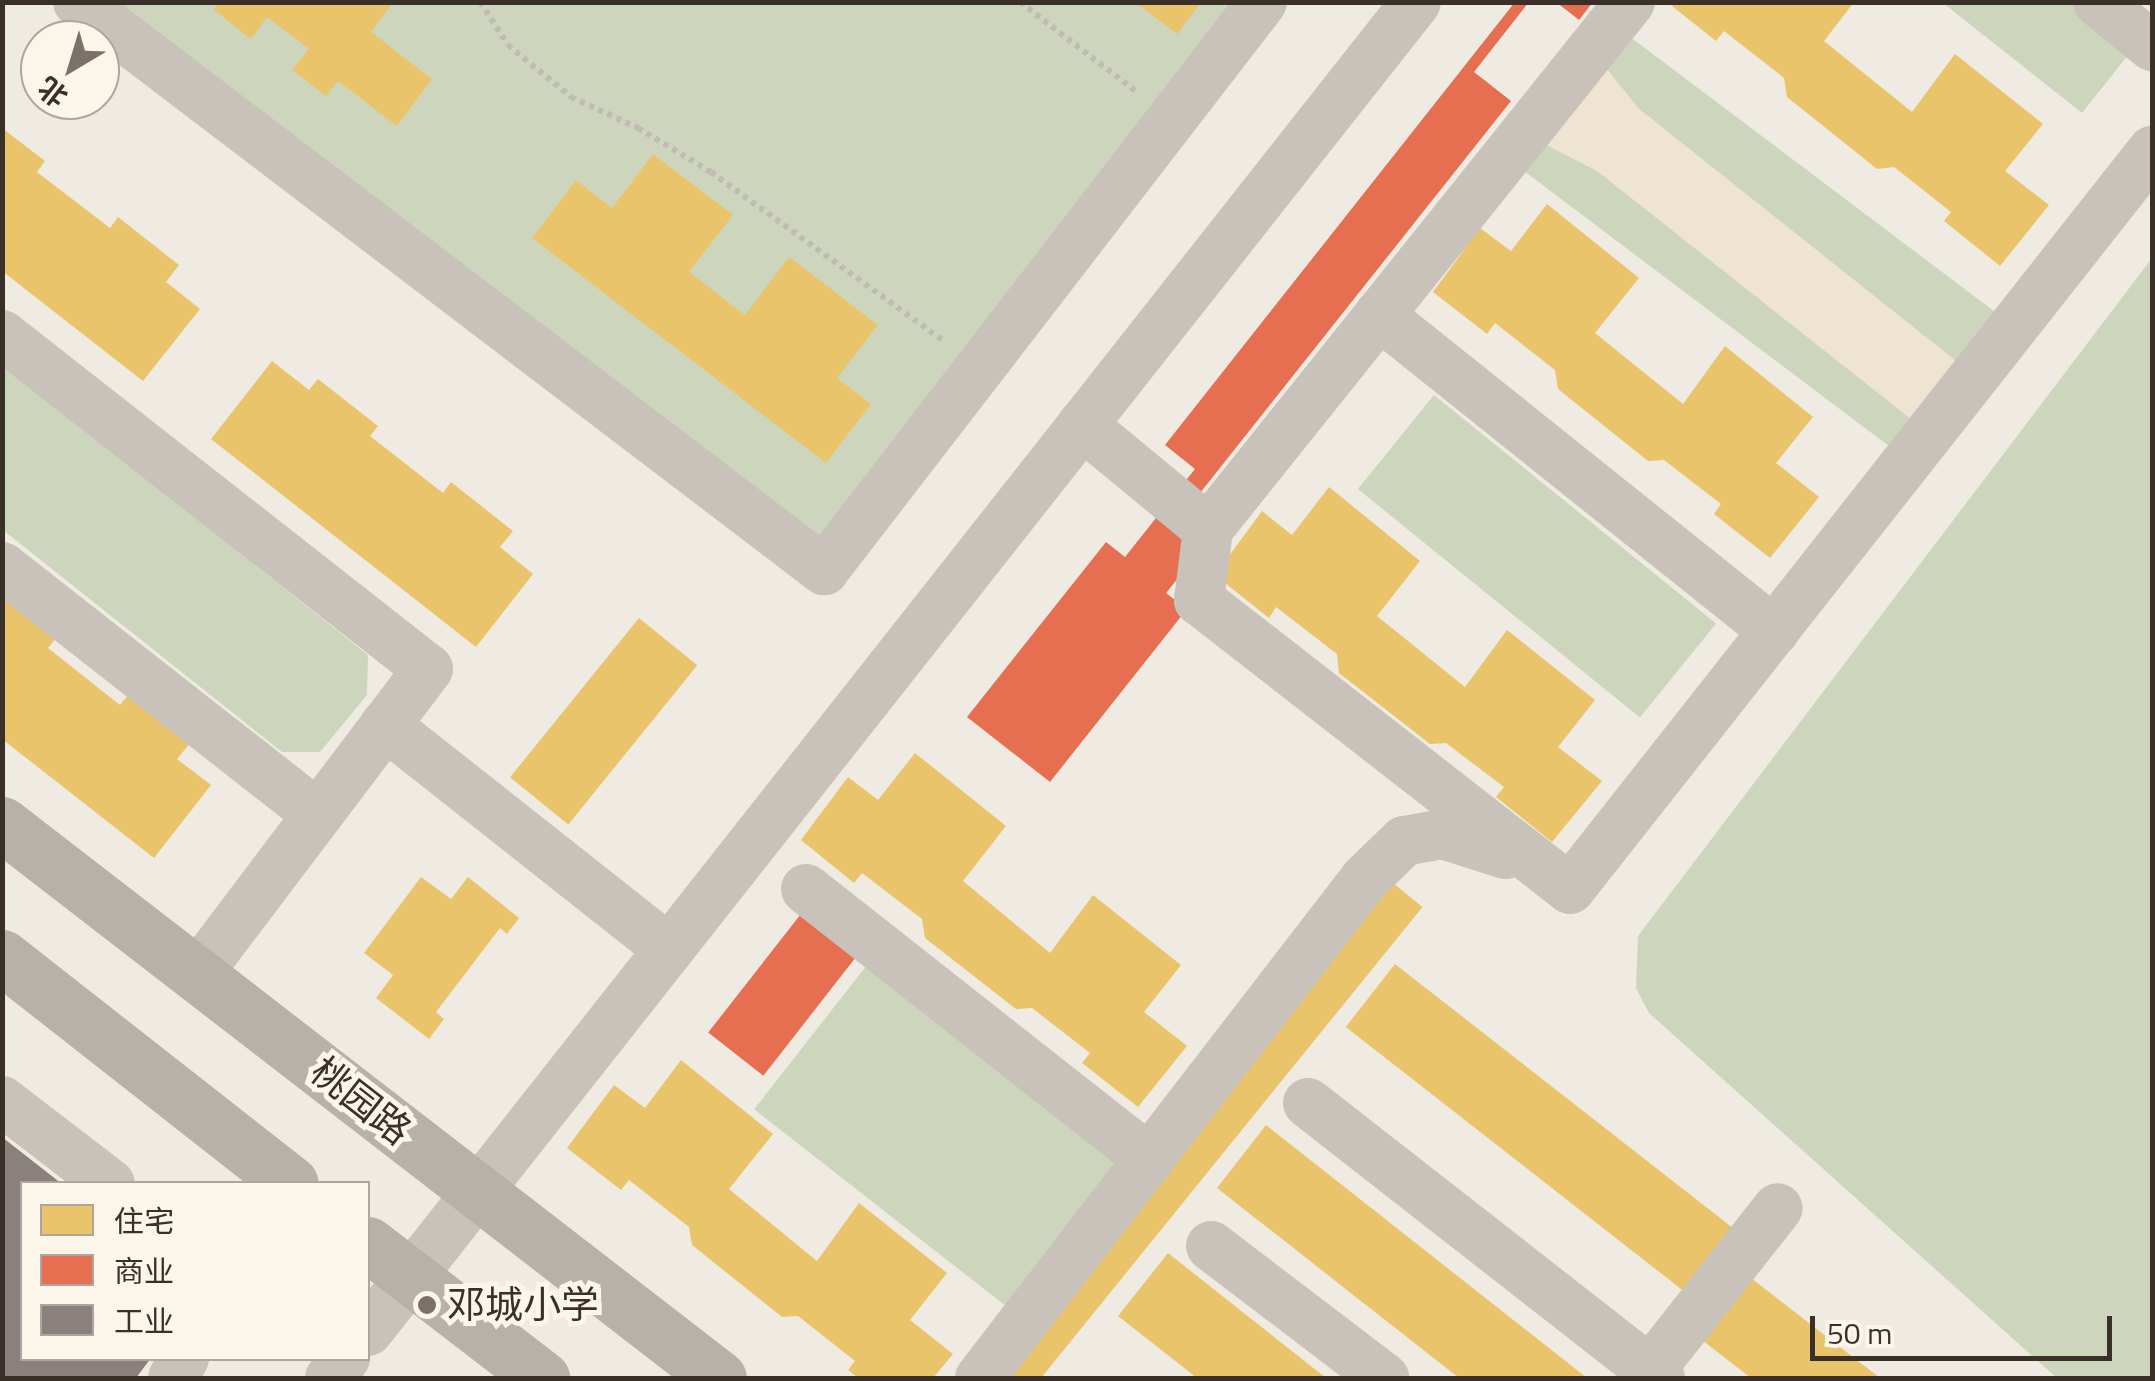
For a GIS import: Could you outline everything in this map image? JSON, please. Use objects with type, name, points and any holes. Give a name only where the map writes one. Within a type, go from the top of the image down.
[{"type":"main road","name":"桃园路","points":[[2,824],[719,1378]]},
{"type":"main road","points":[[2,958],[287,1181]]},
{"type":"main road","points":[[370,1246],[542,1378]]},
{"type":"street","points":[[78,2],[824,570],[1262,2]]},
{"type":"street","points":[[370,1328],[1416,2]]},
{"type":"street","points":[[1630,2],[1208,529],[1199,600],[1570,889],[2152,151]]},
{"type":"street","points":[[2098,2],[2152,46]]},
{"type":"street","points":[[1379,315],[1774,631]]},
{"type":"street","points":[[2,335],[428,669],[196,974]]},
{"type":"street","points":[[1082,425],[1208,529]]},
{"type":"street","points":[[2,568],[317,814]]},
{"type":"street","points":[[385,725],[669,949]]},
{"type":"street","points":[[980,1378],[1364,880],[1404,841],[1442,834],[1540,865]]},
{"type":"street","points":[[806,889],[1149,1159]]},
{"type":"street","points":[[2,1101],[106,1181]]},
{"type":"street","points":[[1308,1103],[1652,1376],[1778,1208]]},
{"type":"street","points":[[1211,1246],[1384,1378]]},
{"type":"path","points":[[480,2],[508,45],[571,97],[638,128],[711,172],[978,366]]},
{"type":"path","points":[[1020,2],[1170,118]]},
{"type":"green space","points":[[78,3],[1263,3],[824,570],[120,35],[120,20],[100,20]]},
{"type":"green space","points":[[1943,3],[2138,3],[2152,25],[2082,113]]},
{"type":"green space","points":[[1613,24],[2015,327],[1912,463],[1510,161]]},
{"type":"green space","points":[[2152,258],[2152,1378],[2057,1378],[1649,1013],[1636,988],[1638,936]]},
{"type":"green space","points":[[2,364],[368,655],[367,695],[320,752],[282,752],[3,530]]},
{"type":"green space","points":[[1434,395],[1716,623],[1640,717],[1358,489]]},
{"type":"green space","points":[[881,947],[1150,1158],[1024,1320],[754,1109]]},
{"type":"shaded area","points":[[1592,50],[1638,108],[1975,376],[1930,434],[1597,171],[1525,134]]},
{"type":"building: 住宅","points":[[219,2],[393,2],[371,32],[432,79],[397,126],[338,81],[326,96],[292,70],[309,49],[267,17],[251,39],[214,10]]},
{"type":"building: 住宅","points":[[1135,2],[1201,2],[1177,34]]},
{"type":"building: 住宅","points":[[1667,2],[1854,2],[1824,41],[1912,112],[1955,54],[2043,124],[2005,171],[2049,205],[2000,266],[1944,221],[1951,212],[1894,167],[1877,169],[1787,97],[1784,78],[1724,31],[1716,41]]},
{"type":"building: 住宅","points":[[2,128],[45,161],[37,172],[110,228],[118,217],[179,265],[166,282],[200,309],[143,381],[2,271]]},
{"type":"building: 住宅","points":[[653,154],[733,215],[689,272],[745,315],[789,257],[878,325],[837,378],[871,404],[826,463],[532,238],[576,180],[612,208]]},
{"type":"building: 住宅","points":[[1547,204],[1639,278],[1595,333],[1683,404],[1725,346],[1813,417],[1776,463],[1819,497],[1770,558],[1714,514],[1721,504],[1664,460],[1648,461],[1558,389],[1555,370],[1495,323],[1487,334],[1433,292],[1480,228],[1511,251]]},
{"type":"building: 住宅","points":[[272,361],[309,390],[318,379],[378,426],[370,436],[443,493],[451,482],[513,531],[500,547],[533,574],[476,647],[211,439]]},
{"type":"building: 住宅","points":[[1329,487],[1420,561],[1377,616],[1465,687],[1507,630],[1595,700],[1558,747],[1602,781],[1552,842],[1496,797],[1504,787],[1446,743],[1430,744],[1339,673],[1337,654],[1276,607],[1269,618],[1215,575],[1262,511],[1292,535]]},
{"type":"building: 住宅","points":[[2,596],[56,638],[48,648],[120,705],[129,694],[191,742],[177,759],[211,785],[154,858],[2,739]]},
{"type":"building: 住宅","points":[[639,618],[697,665],[568,825],[510,777]]},
{"type":"building: 住宅","points":[[915,753],[1006,826],[963,881],[1050,953],[1093,895],[1181,965],[1144,1012],[1187,1046],[1138,1107],[1082,1063],[1090,1053],[1032,1008],[1016,1009],[925,938],[922,919],[862,873],[854,883],[801,840],[848,777],[878,800]]},
{"type":"building: 住宅","points":[[421,877],[451,899],[468,877],[519,918],[507,934],[500,928],[436,1012],[444,1019],[429,1039],[376,998],[393,975],[364,953]]},
{"type":"building: 住宅","points":[[1393,883],[1423,907],[1041,1378],[1000,1378],[995,1374]]},
{"type":"building: 住宅","points":[[1395,964],[1734,1229],[1685,1292],[1346,1027]]},
{"type":"building: 住宅","points":[[681,1060],[773,1134],[729,1189],[817,1261],[859,1203],[947,1273],[910,1320],[953,1354],[933,1378],[858,1378],[848,1370],[855,1361],[798,1316],[782,1317],[692,1245],[689,1227],[629,1180],[621,1190],[567,1148],[614,1085],[645,1108]]},
{"type":"building: 住宅","points":[[1266,1125],[1587,1378],[1459,1378],[1217,1188]]},
{"type":"building: 住宅","points":[[1168,1253],[1326,1378],[1197,1378],[1118,1316]]},
{"type":"building: 住宅","points":[[1747,1275],[1880,1378],[1751,1378],[1698,1337]]},
{"type":"building: 商业","points":[[1515,2],[1529,2],[1474,72],[1511,101],[1177,522],[1205,545],[1166,593],[1187,609],[1050,782],[967,717],[1106,542],[1125,557],[1195,469],[1165,445]]},
{"type":"building: 商业","points":[[1556,2],[1593,2],[1579,20]]},
{"type":"building: 商业","points":[[811,901],[866,944],[763,1076],[708,1033]]},
{"type":"building: 工业","points":[[2,1137],[58,1181],[20,1181],[20,1361],[149,1361],[136,1378],[2,1378]]},
{"type":"place","name":"邓城小学","points":[[427,1305]]}]
